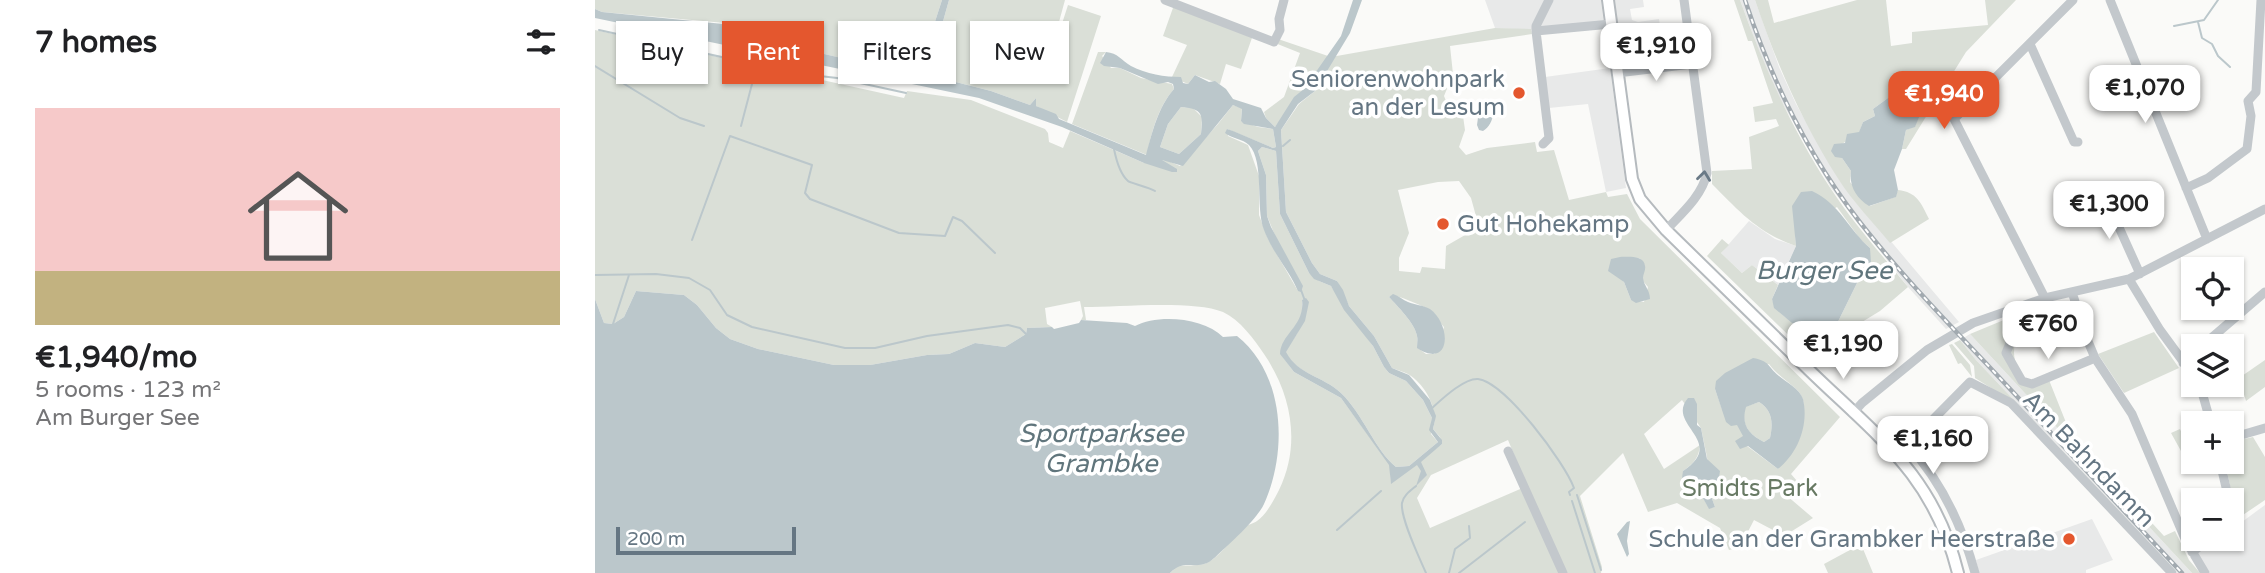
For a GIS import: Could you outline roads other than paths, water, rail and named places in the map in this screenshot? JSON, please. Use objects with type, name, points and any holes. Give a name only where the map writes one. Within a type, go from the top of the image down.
[{"type":"main road","points":[[1608,0],[1632,179],[1640,199],[1666,230],[1898,456],[1934,508],[1949,542],[1958,573]]},
{"type":"street","points":[[1168,1],[1274,42],[1280,30],[1279,19],[1284,0]]},
{"type":"street","points":[[1543,144],[1549,138],[1536,26],[1549,0]]},
{"type":"street","points":[[1666,230],[1700,192],[1707,173],[1683,0]]},
{"type":"street","points":[[2045,298],[1954,119],[2073,0]]},
{"type":"street","points":[[2110,0],[2207,239]]},
{"type":"street","points":[[2186,188],[2208,178],[2247,149],[2251,116],[2248,101],[2256,92],[2261,0]]},
{"type":"street","points":[[1536,31],[1611,24]]},
{"type":"street","points":[[2030,44],[2074,142],[2078,142]]},
{"type":"street","points":[[1617,73],[1692,64]]},
{"type":"street","points":[[2098,190],[2104,194],[2140,274]]},
{"type":"street","points":[[1853,412],[1882,386],[1943,340],[1997,313],[2045,298],[2129,279],[2265,209]]},
{"type":"street","points":[[2129,279],[2181,360]]},
{"type":"street","points":[[2072,292],[2095,358],[2131,414],[2192,552],[2206,573]]},
{"type":"street","points":[[2216,334],[2265,292]]},
{"type":"street","points":[[2015,331],[2006,353],[2022,381],[2032,384],[2095,358]]},
{"type":"street","name":"Am Bahndamm","points":[[1908,445],[1971,382],[2011,403],[2172,573]]},
{"type":"street","points":[[2244,434],[2265,428]]},
{"type":"street","points":[[1898,456],[1908,445],[1934,476],[1964,536],[1975,573]]},
{"type":"street","points":[[1508,451],[1563,573]]},
{"type":"water","points":[[942,0],[949,0],[943,21],[935,21]]},
{"type":"water","points":[[1353,0],[1362,0],[1350,33],[1315,91],[1298,104],[1281,130],[1286,212],[1312,263],[1320,274],[1337,281],[1349,306],[1374,336],[1392,368],[1409,375],[1430,400],[1436,416],[1433,429],[1442,444],[1421,462],[1427,475],[1416,486],[1421,471],[1417,465],[1391,484],[1389,465],[1341,398],[1294,372],[1280,354],[1284,340],[1300,316],[1302,300],[1306,298],[1309,302],[1305,321],[1286,352],[1291,360],[1341,393],[1396,467],[1409,466],[1438,442],[1429,430],[1432,418],[1423,400],[1406,381],[1389,373],[1384,367],[1373,346],[1344,310],[1331,286],[1314,279],[1309,273],[1280,214],[1276,151],[1262,147],[1258,151],[1266,175],[1267,216],[1303,286],[1301,292],[1271,246],[1261,220],[1254,153],[1249,145],[1225,133],[1227,129],[1273,148],[1276,147],[1273,129],[1244,124],[1241,121],[1242,109],[1233,105],[1183,166],[1162,160],[1177,169],[1177,172],[1172,172],[1144,163],[1062,127],[979,98],[912,84],[956,82],[1030,105],[1036,98],[1036,106],[1056,114],[1059,119],[1146,155],[1160,112],[1174,89],[1173,84],[1158,84],[1120,68],[1104,66],[1100,63],[1106,52],[1117,55],[1143,71],[1181,77],[1183,83],[1188,84],[1195,75],[1209,82],[1215,81],[1226,89],[1233,99],[1261,108],[1275,127],[1294,97],[1304,89],[1341,36]],"holes":[[[1181,107],[1194,109],[1201,117],[1201,134],[1179,154],[1160,147],[1168,124]]]},
{"type":"water","points":[[595,9],[602,12],[693,21],[616,22],[595,18]]},
{"type":"water","points":[[708,22],[722,24],[722,44],[708,42]]},
{"type":"water","points":[[824,54],[838,57],[838,69],[824,66]]},
{"type":"water","name":"Burger See","points":[[1930,77],[1933,85],[1941,85],[1923,108],[1915,127],[1906,130],[1894,170],[1898,190],[1896,197],[1869,206],[1854,191],[1851,171],[1842,158],[1835,157],[1831,151],[1834,144],[1845,143],[1847,134],[1859,132],[1863,122],[1875,116],[1873,109],[1888,98],[1901,96],[1911,83]]},
{"type":"water","points":[[1480,103],[1490,107],[1493,114],[1483,131],[1479,130],[1477,125]]},
{"type":"water","name":"Burger See","points":[[1812,191],[1829,202],[1870,248],[1871,263],[1861,269],[1858,281],[1830,338],[1816,343],[1774,308],[1772,299],[1796,246],[1792,206],[1801,192]]},
{"type":"water","points":[[1635,257],[1644,262],[1643,278],[1650,299],[1636,303],[1631,300],[1624,282],[1608,271],[1611,259]]},
{"type":"water","name":"Sportparksee Grambke","points":[[636,291],[684,295],[730,339],[758,349],[834,365],[870,365],[949,354],[975,343],[1005,347],[1026,334],[1027,328],[1054,329],[1079,323],[1081,320],[1135,326],[1167,319],[1204,325],[1223,337],[1237,336],[1253,352],[1265,371],[1273,392],[1279,438],[1272,483],[1257,515],[1210,562],[1183,565],[1170,573],[595,573],[595,299],[604,323],[613,324],[624,317]]},
{"type":"water","points":[[1393,294],[1430,309],[1437,316],[1445,334],[1442,350],[1428,353],[1417,348],[1416,331],[1389,297]]},
{"type":"water","name":"Burger See","points":[[1753,358],[1759,359],[1766,362],[1801,395],[1804,419],[1800,438],[1791,455],[1778,469],[1748,446],[1740,449],[1735,441],[1743,436],[1737,425],[1731,426],[1726,422],[1715,389],[1716,381]],"holes":[[[1759,402],[1772,422],[1770,438],[1764,442],[1750,432],[1744,419],[1746,407]]]},
{"type":"water","points":[[1688,398],[1694,398],[1697,404],[1697,425],[1701,428],[1707,459],[1720,471],[1717,490],[1710,493],[1715,507],[1709,509],[1699,491],[1686,488],[1682,478],[1683,471],[1700,451],[1684,417],[1683,408]]},
{"type":"water","points":[[1630,521],[1627,541],[1629,554],[1627,557],[1617,534]]},
{"type":"waterway","points":[[2174,26],[2204,20],[2218,0]]},
{"type":"waterway","points":[[2198,22],[2202,38],[2212,44],[2218,56],[2230,67]]},
{"type":"waterway","points":[[599,30],[794,73],[837,78],[906,93]]},
{"type":"waterway","points":[[595,66],[680,118],[704,126]]},
{"type":"waterway","points":[[741,126],[752,84]]},
{"type":"waterway","points":[[692,240],[730,136],[812,165],[805,193],[810,199],[899,233],[945,236],[953,217],[962,221],[995,253]]},
{"type":"waterway","points":[[1283,146],[1290,140]]},
{"type":"waterway","points":[[1114,149],[1125,178],[1155,191]]},
{"type":"waterway","points":[[595,275],[656,274],[689,278],[710,290],[727,315],[752,327],[845,348],[875,348],[927,336],[1008,325],[1020,328],[1027,335]]},
{"type":"waterway","points":[[613,324],[629,275]]},
{"type":"waterway","points":[[1301,290],[1305,301]]},
{"type":"waterway","points":[[1432,408],[1466,382],[1478,379],[1490,384],[1518,408],[1547,443],[1574,488],[1569,492],[1570,495]]},
{"type":"waterway","points":[[1416,486],[1404,498],[1402,510],[1426,573]]},
{"type":"waterway","points":[[1337,530],[1381,491]]},
{"type":"waterway","points":[[1577,495],[1601,570]]},
{"type":"waterway","points":[[1572,501],[1595,573]]},
{"type":"waterway","points":[[1459,573],[1525,522]]},
{"type":"waterway","points":[[1449,573],[1455,549],[1470,538],[1469,526]]},
{"type":"railway","points":[[1745,0],[1779,87],[1807,143],[1859,221],[1926,300],[2182,573]]},
{"type":"place","name":"Seniorenwohnpark an der Lesum","points":[[1519,93]]},
{"type":"place","name":"Gut Hohekamp","points":[[1443,224]]},
{"type":"place","name":"Schule an der Grambker Heerstraße","points":[[2069,539]]},
{"type":"park label","name":"Smidts Park","points":[[1750,488]]}]
